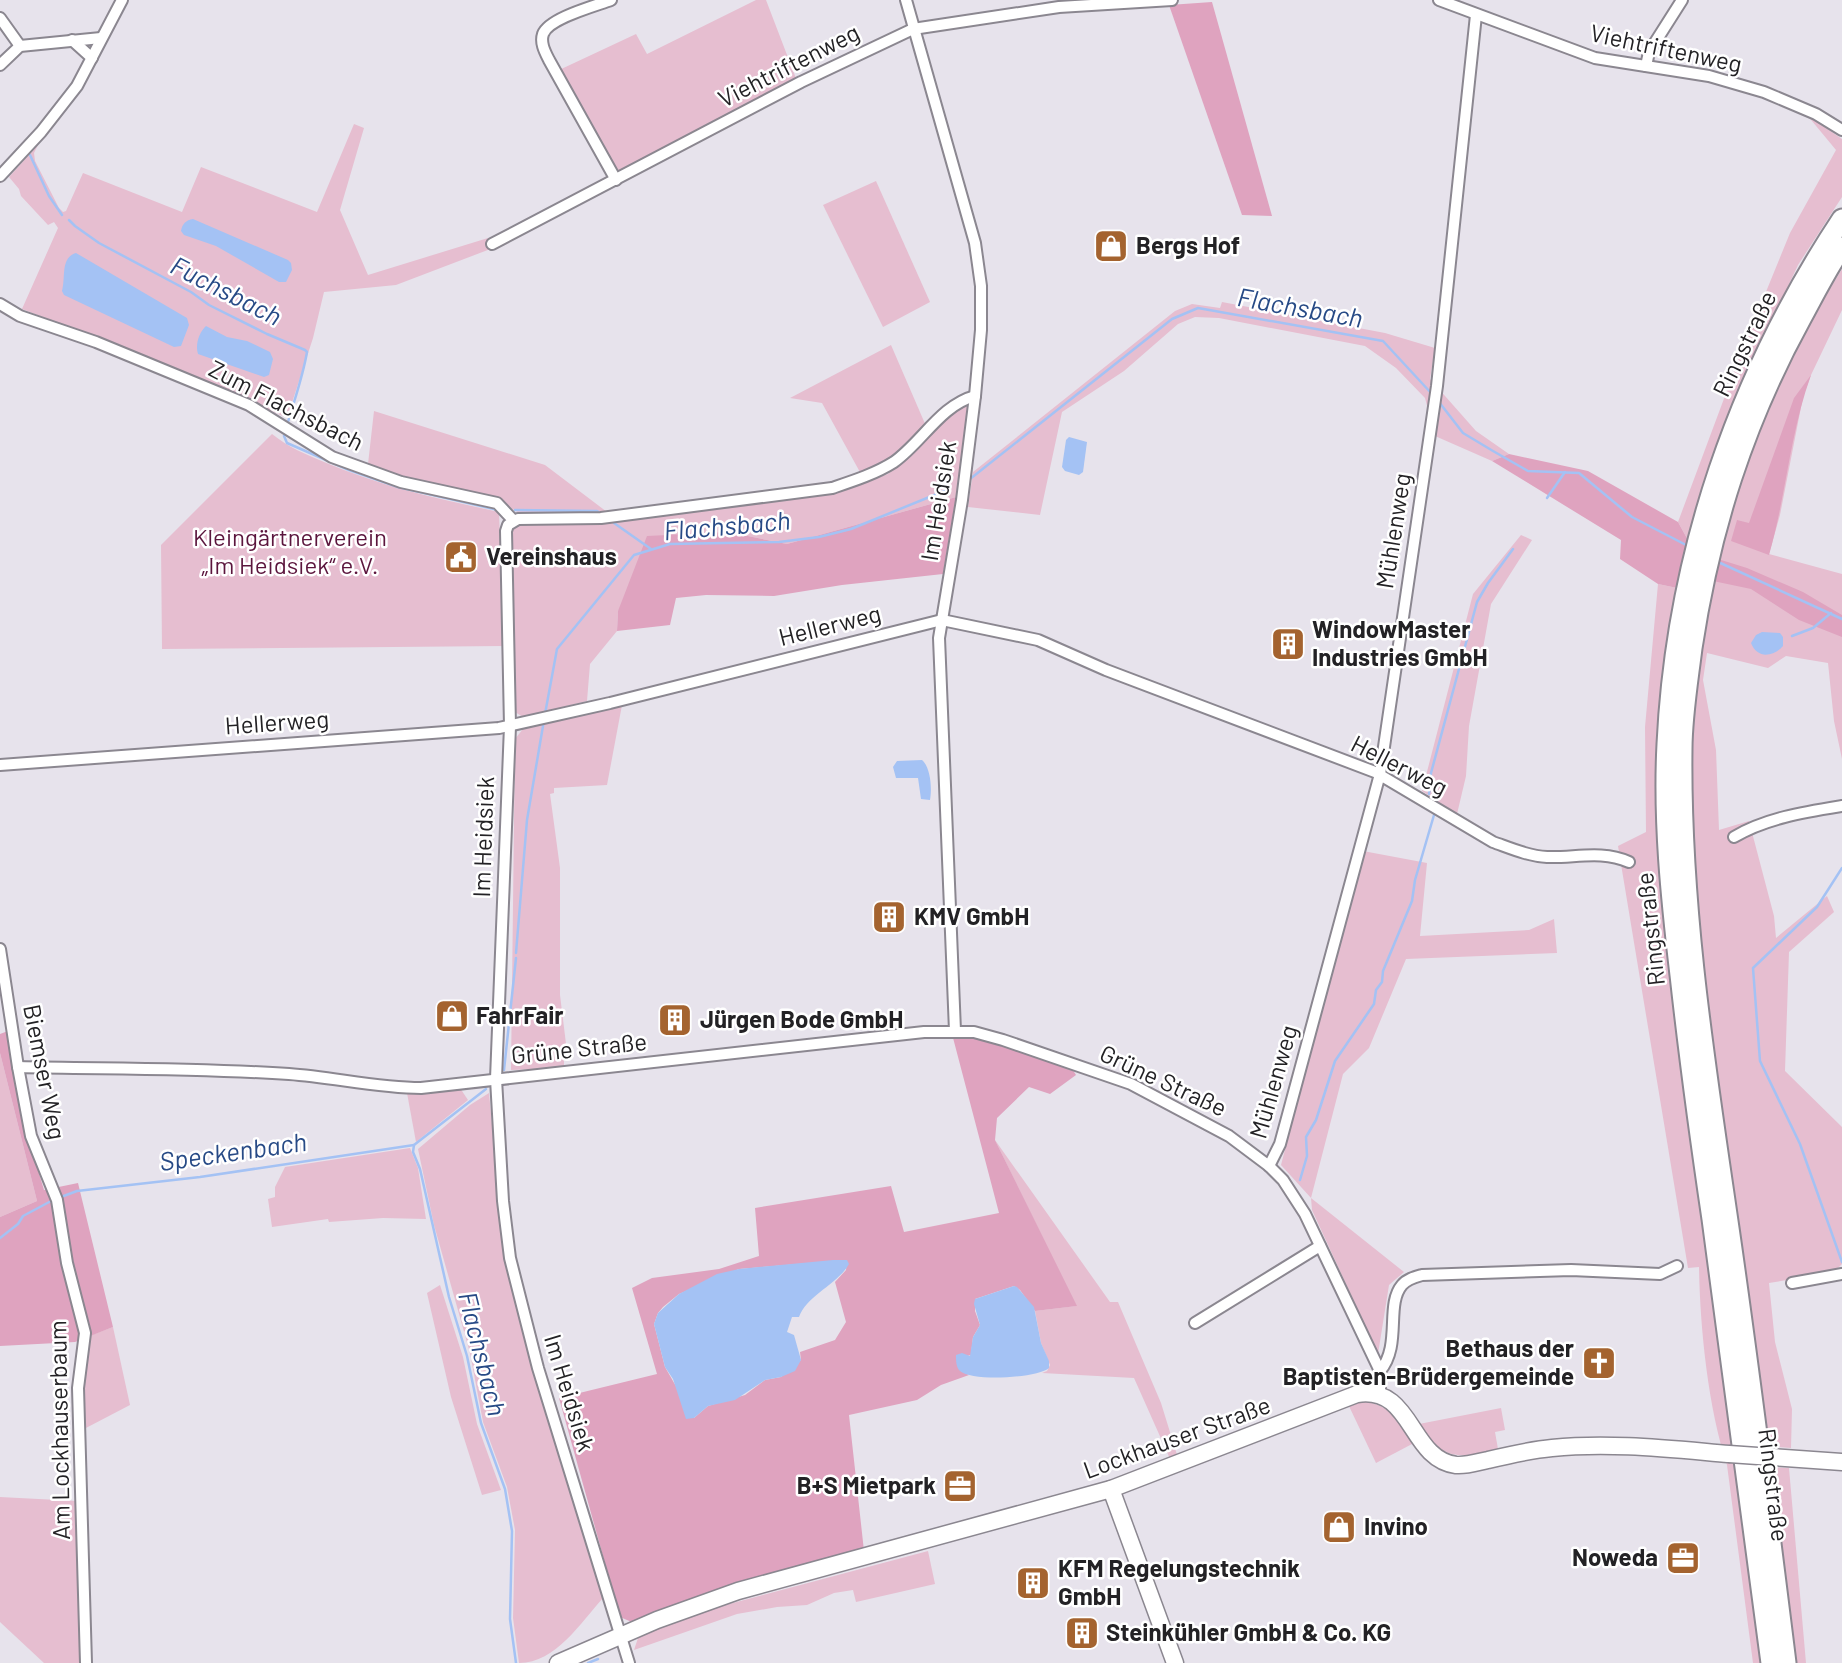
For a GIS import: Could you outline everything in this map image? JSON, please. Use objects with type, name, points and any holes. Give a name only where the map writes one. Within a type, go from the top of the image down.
[{"type":"highway","name":"Ringstraße","points":[[1771,1663],[1740,1418],[1693,1088],[1672,908],[1667,827],[1667,746],[1672,673],[1691,604],[1730,435],[1769,346],[1811,266],[1842,219]]},
{"type":"highway","name":"Ringstraße","points":[[1709,525],[1744,437],[1784,350],[1842,247]]},
{"type":"highway","name":"Ringstraße","points":[[1691,604],[1682,745],[1682,826],[1687,906],[1708,1086],[1738,1292],[1786,1663]]},
{"type":"street","points":[[0,176],[77,86],[122,0]]},
{"type":"street","points":[[611,0],[548,26],[542,37],[542,46],[616,180]]},
{"type":"street","name":"Im Heidsiek","points":[[905,0],[978,258],[981,330],[975,397],[939,638],[955,1031]]},
{"type":"street","name":"Viehtriftenweg","points":[[492,244],[801,82],[913,29],[1059,7],[1172,0]]},
{"type":"street","name":"Viehtriftenweg","points":[[1439,0],[1595,58],[1709,76],[1764,92],[1816,114],[1842,130]]},
{"type":"street","points":[[1646,66],[1649,52],[1682,0]]},
{"type":"street","name":"Mühlenweg","points":[[1269,1166],[1280,1144],[1380,774],[1437,386],[1476,15]]},
{"type":"street","points":[[0,18],[20,46]]},
{"type":"street","points":[[0,65],[20,46],[101,38]]},
{"type":"street","points":[[72,40],[92,58]]},
{"type":"street","name":"Zum Flachsbach","points":[[0,304],[20,316],[96,342],[249,405],[319,451],[401,482],[497,503],[513,520]]},
{"type":"street","name":"Im Heidsiek","points":[[629,1663],[538,1368],[510,1258],[503,1201],[496,1079],[510,726],[506,531],[513,520],[601,517],[832,488],[864,477],[894,461],[949,409],[962,400],[975,397]]},
{"type":"street","name":"Hellerweg","points":[[0,765],[510,726],[942,620],[1038,640],[1106,670],[1380,774],[1493,842],[1509,848],[1545,857],[1605,854],[1629,862]]},
{"type":"street","points":[[1734,837],[1752,826],[1842,806]]},
{"type":"street","name":"Biemser Weg","points":[[0,949],[4,1009],[31,1136],[57,1200]]},
{"type":"street","name":"Grüne Straße","points":[[18,1067],[276,1073],[402,1088],[955,1031],[974,1032],[1132,1084],[1210,1125],[1269,1166],[1294,1194],[1320,1246],[1380,1371],[1380,1395]]},
{"type":"street","name":"Am Lockhauserbaum","points":[[57,1200],[67,1263],[85,1333],[78,1388],[86,1663]]},
{"type":"street","points":[[1195,1323],[1320,1246]]},
{"type":"street","name":"Grüne Straße","points":[[1380,1371],[1391,1354],[1397,1296],[1400,1287],[1407,1280],[1422,1275],[1558,1270],[1660,1275],[1677,1266]]},
{"type":"street","points":[[1792,1283],[1842,1274]]},
{"type":"street","name":"Lockhauser Straße","points":[[558,1663],[621,1635],[737,1591],[1111,1489],[1350,1396],[1366,1393],[1380,1395]]},
{"type":"street","points":[[1380,1395],[1404,1414],[1428,1450],[1456,1465],[1534,1450],[1568,1447],[1671,1449],[1842,1462]]},
{"type":"street","points":[[1111,1489],[1175,1663]]},
{"type":"green space","points":[[756,0],[766,0],[797,81],[619,174],[610,166],[557,71],[636,34],[647,54]]},
{"type":"green space","points":[[1807,115],[1842,139],[1842,197],[1798,265],[1770,325],[1716,455],[1689,542],[1678,522],[1741,353],[1790,233],[1836,150]]},
{"type":"green space","points":[[354,124],[364,128],[340,210],[368,275],[488,238],[493,248],[396,285],[324,292],[313,338],[287,418],[179,370],[22,309],[58,228],[54,222],[48,225],[21,196],[9,177],[38,145],[34,153],[35,161],[63,212],[66,211],[83,173],[182,212],[201,167],[317,212]]},
{"type":"green space","points":[[876,181],[930,302],[883,327],[823,205]]},
{"type":"green space","points":[[1842,269],[1842,310],[1803,397],[1780,515],[1769,554],[1842,574],[1842,759],[1834,721],[1828,663],[1786,656],[1768,668],[1707,653],[1703,680],[1716,750],[1719,830],[1749,821],[1774,916],[1776,938],[1827,896],[1834,912],[1789,952],[1785,1071],[1842,1127],[1842,1264],[1834,1272],[1769,1283],[1775,1342],[1792,1409],[1791,1448],[1765,1446],[1711,1051],[1690,844],[1690,735],[1695,681],[1709,596],[1746,453],[1792,350]]},
{"type":"green space","points":[[1222,302],[1385,333],[1435,348],[1430,379],[1476,431],[1509,454],[1492,461],[1435,436],[1425,398],[1396,368],[1365,346],[1219,318],[1195,317],[1178,324],[1124,371],[1062,412],[1040,515],[968,507],[973,472],[1175,311],[1192,304],[1220,308]]},
{"type":"green space","points":[[891,345],[926,426],[880,466],[861,474],[822,403],[790,398]]},
{"type":"green space","points":[[969,405],[956,497],[787,544],[728,532],[618,611],[617,631],[590,664],[587,701],[523,717],[515,712],[511,530],[527,520],[601,521],[835,493],[888,474],[957,410]]},
{"type":"green space","points":[[374,411],[545,465],[607,512],[519,513],[498,500],[420,482],[368,464]]},
{"type":"green space","name":"Kleingärtnerverein „Im Heidsiek“ e.V.","points":[[272,434],[303,453],[345,471],[432,497],[499,512],[504,646],[162,649],[161,545]]},
{"type":"green space","points":[[1521,535],[1532,540],[1491,604],[1469,726],[1466,776],[1457,814],[1422,791],[1473,594]]},
{"type":"green space","points":[[1658,584],[1677,588],[1684,1068],[1701,1212],[1765,1663],[1753,1663],[1727,1465],[1706,1367],[1699,1267],[1688,1268],[1618,846],[1646,832],[1645,727]]},
{"type":"green space","points":[[622,705],[607,785],[554,788],[554,793],[550,794],[560,868],[560,995],[567,1052],[564,1068],[511,1070],[515,739],[523,729]]},
{"type":"green space","points":[[1363,851],[1427,863],[1420,936],[1529,930],[1554,919],[1557,953],[1406,959],[1369,1048],[1343,1074],[1311,1198],[1281,1165]]},
{"type":"green space","points":[[0,1053],[37,1201],[0,1217]]},
{"type":"green space","points":[[460,1088],[468,1100],[416,1142],[407,1093]]},
{"type":"green space","points":[[489,1093],[505,1259],[522,1331],[603,1598],[556,1649],[532,1661],[519,1663],[513,1618],[515,1530],[507,1487],[483,1422],[470,1353],[434,1225],[418,1149],[470,1105]]},
{"type":"green space","points":[[995,1140],[1110,1302],[1118,1302],[1161,1403],[1178,1458],[1171,1461],[1134,1378],[1042,1373],[1047,1371],[1050,1365],[1041,1343],[1035,1311],[1076,1306]]},
{"type":"green space","points":[[410,1148],[418,1168],[426,1219],[383,1218],[329,1222],[328,1219],[272,1227],[268,1199],[275,1197],[275,1187],[285,1167]]},
{"type":"green space","points":[[1311,1198],[1404,1272],[1389,1285],[1378,1354],[1312,1210]]},
{"type":"green space","points":[[440,1285],[463,1357],[477,1424],[501,1490],[482,1495],[451,1397],[427,1293]]},
{"type":"green space","points":[[113,1327],[130,1405],[84,1429],[83,1379],[89,1336]]},
{"type":"green space","points":[[1358,1401],[1378,1405],[1392,1413],[1414,1443],[1376,1463],[1348,1404]]},
{"type":"green space","points":[[1501,1408],[1505,1430],[1495,1432],[1498,1449],[1472,1455],[1444,1451],[1427,1436],[1419,1424]]},
{"type":"green space","points":[[1767,1467],[1789,1468],[1806,1663],[1793,1663]]},
{"type":"green space","points":[[0,1497],[77,1501],[81,1663],[44,1663],[0,1622]]},
{"type":"green space","points":[[928,1551],[935,1584],[856,1602],[853,1590],[834,1593],[807,1605],[737,1614],[634,1650],[639,1635],[714,1608]]},
{"type":"shaded area","points":[[1212,2],[1272,216],[1242,215],[1169,5]]},
{"type":"shaded area","points":[[1811,375],[1798,419],[1769,555],[1731,541],[1737,520],[1749,523],[1794,398]]},
{"type":"shaded area","points":[[1509,454],[1588,471],[1678,522],[1689,542],[1677,588],[1658,584],[1620,559],[1621,540],[1492,461]]},
{"type":"shaded area","points":[[956,497],[943,574],[842,585],[774,596],[706,595],[676,598],[670,625],[617,631],[618,611],[647,536],[728,532],[787,544]]},
{"type":"shaded area","points":[[1718,559],[1747,568],[1803,592],[1842,615],[1842,637],[1799,620],[1751,589],[1713,581]]},
{"type":"shaded area","points":[[8,1031],[28,1137],[44,1190],[78,1183],[113,1327],[75,1342],[0,1346],[0,1217],[37,1201],[0,1053],[0,1034]]},
{"type":"shaded area","points":[[952,1034],[974,1036],[1071,1067],[1076,1075],[1050,1094],[1029,1087],[997,1118],[995,1140],[1077,1306],[1035,1311],[1014,1286],[975,1299],[975,1311],[980,1325],[973,1337],[971,1355],[967,1356],[961,1371],[969,1375],[941,1385],[917,1400],[849,1415],[864,1551],[634,1623],[620,1617],[559,1398],[657,1374],[632,1288],[652,1278],[719,1269],[759,1256],[755,1208],[891,1186],[904,1232],[999,1213]],"holes":[[[847,1260],[846,1270],[835,1282],[846,1322],[835,1340],[800,1352],[801,1360],[781,1377],[765,1380],[745,1395],[708,1406],[694,1418],[665,1367],[654,1324],[663,1307],[679,1294],[739,1269]]]},
{"type":"water","points":[[193,219],[288,260],[292,270],[286,282],[279,282],[216,246],[184,235],[181,231],[183,224]]},
{"type":"water","points":[[76,253],[187,318],[189,325],[181,346],[174,347],[64,295],[62,291],[66,264],[71,255]]},
{"type":"water","points":[[206,326],[227,337],[247,341],[270,352],[273,359],[269,375],[264,377],[198,354],[198,339]]},
{"type":"water","points":[[1069,437],[1087,442],[1083,472],[1079,475],[1065,471],[1062,467],[1066,440]]},
{"type":"water","points":[[1762,632],[1780,633],[1783,646],[1766,655],[1757,652],[1751,643],[1756,635]]},
{"type":"water","points":[[922,760],[929,773],[930,800],[921,799],[918,778],[896,778],[893,767],[897,761]]},
{"type":"water","points":[[847,1260],[849,1264],[837,1278],[808,1302],[799,1317],[792,1317],[787,1332],[794,1335],[801,1360],[795,1371],[765,1380],[735,1400],[708,1406],[694,1418],[686,1419],[673,1379],[665,1367],[654,1324],[658,1313],[679,1294],[717,1274],[739,1269]]},
{"type":"water","points":[[1014,1286],[1034,1307],[1049,1368],[1032,1374],[991,1378],[977,1377],[960,1371],[956,1355],[962,1353],[970,1356],[973,1337],[980,1325],[975,1299]]},
{"type":"waterway","name":"Fuchsbach","points":[[30,155],[49,196],[62,215]]},
{"type":"waterway","name":"Fuchsbach","points":[[69,220],[99,243],[191,292],[209,305],[305,350],[307,352],[303,370],[288,422]]},
{"type":"waterway","name":"Flachsbach","points":[[970,479],[1172,319],[1198,308],[1383,341],[1432,394]]},
{"type":"waterway","name":"Flachsbach","points":[[1439,402],[1463,433],[1493,451],[1528,471],[1579,473],[1632,517],[1688,546]]},
{"type":"waterway","name":"Fuchsbach","points":[[284,436],[287,443],[349,470],[398,487],[498,510]]},
{"type":"waterway","points":[[1547,498],[1565,472]]},
{"type":"waterway","name":"Flachsbach","points":[[545,714],[557,649],[634,555],[670,544],[779,542],[819,537],[851,529],[949,489]]},
{"type":"waterway","name":"Fuchsbach","points":[[515,510],[600,513]]},
{"type":"waterway","name":"Fuchsbach","points":[[614,523],[651,549]]},
{"type":"waterway","points":[[1429,794],[1431,773],[1477,602],[1513,549]]},
{"type":"waterway","name":"Flachsbach","points":[[1716,561],[1842,619]]},
{"type":"waterway","points":[[1792,636],[1813,628],[1831,613]]},
{"type":"waterway","name":"Flachsbach","points":[[516,953],[527,820],[544,720]]},
{"type":"waterway","points":[[1300,1180],[1307,1156],[1306,1137],[1316,1120],[1335,1061],[1374,1004],[1383,971],[1412,901],[1415,880],[1434,815]]},
{"type":"waterway","points":[[1842,868],[1817,907],[1753,968],[1760,1061],[1800,1144],[1842,1262]]},
{"type":"waterway","name":"Flachsbach","points":[[504,1070],[516,958]]},
{"type":"waterway","name":"Flachsbach","points":[[486,1089],[414,1145],[413,1152],[420,1169],[449,1297],[467,1356],[481,1423],[505,1489],[512,1531],[510,1619],[516,1663]]},
{"type":"waterway","name":"Speckenbach","points":[[61,1197],[77,1191],[200,1177],[414,1145]]},
{"type":"waterway","name":"Speckenbach","points":[[0,1238],[18,1224],[23,1216],[53,1200]]},
{"type":"waterway","points":[[588,1663],[598,1659]]},
{"type":"place","name":"Bergs Hof","points":[[1111,246]]},
{"type":"place","name":"Vereinshaus","points":[[461,557]]},
{"type":"place","name":"WindowMaster Industries GmbH","points":[[1288,644]]},
{"type":"place","name":"KMV GmbH","points":[[889,917]]},
{"type":"place","name":"FahrFair","points":[[452,1016]]},
{"type":"place","name":"Jürgen Bode GmbH","points":[[675,1020]]},
{"type":"place","name":"Bethaus der Baptisten-Brüdergemeinde","points":[[1599,1363]]},
{"type":"place","name":"B+S Mietpark","points":[[960,1486]]},
{"type":"place","name":"Invino","points":[[1339,1527]]},
{"type":"place","name":"Noweda","points":[[1683,1558]]},
{"type":"place","name":"KFM Regelungstechnik GmbH","points":[[1033,1583]]},
{"type":"place","name":"Steinkühler GmbH & Co. KG","points":[[1082,1633]]}]
